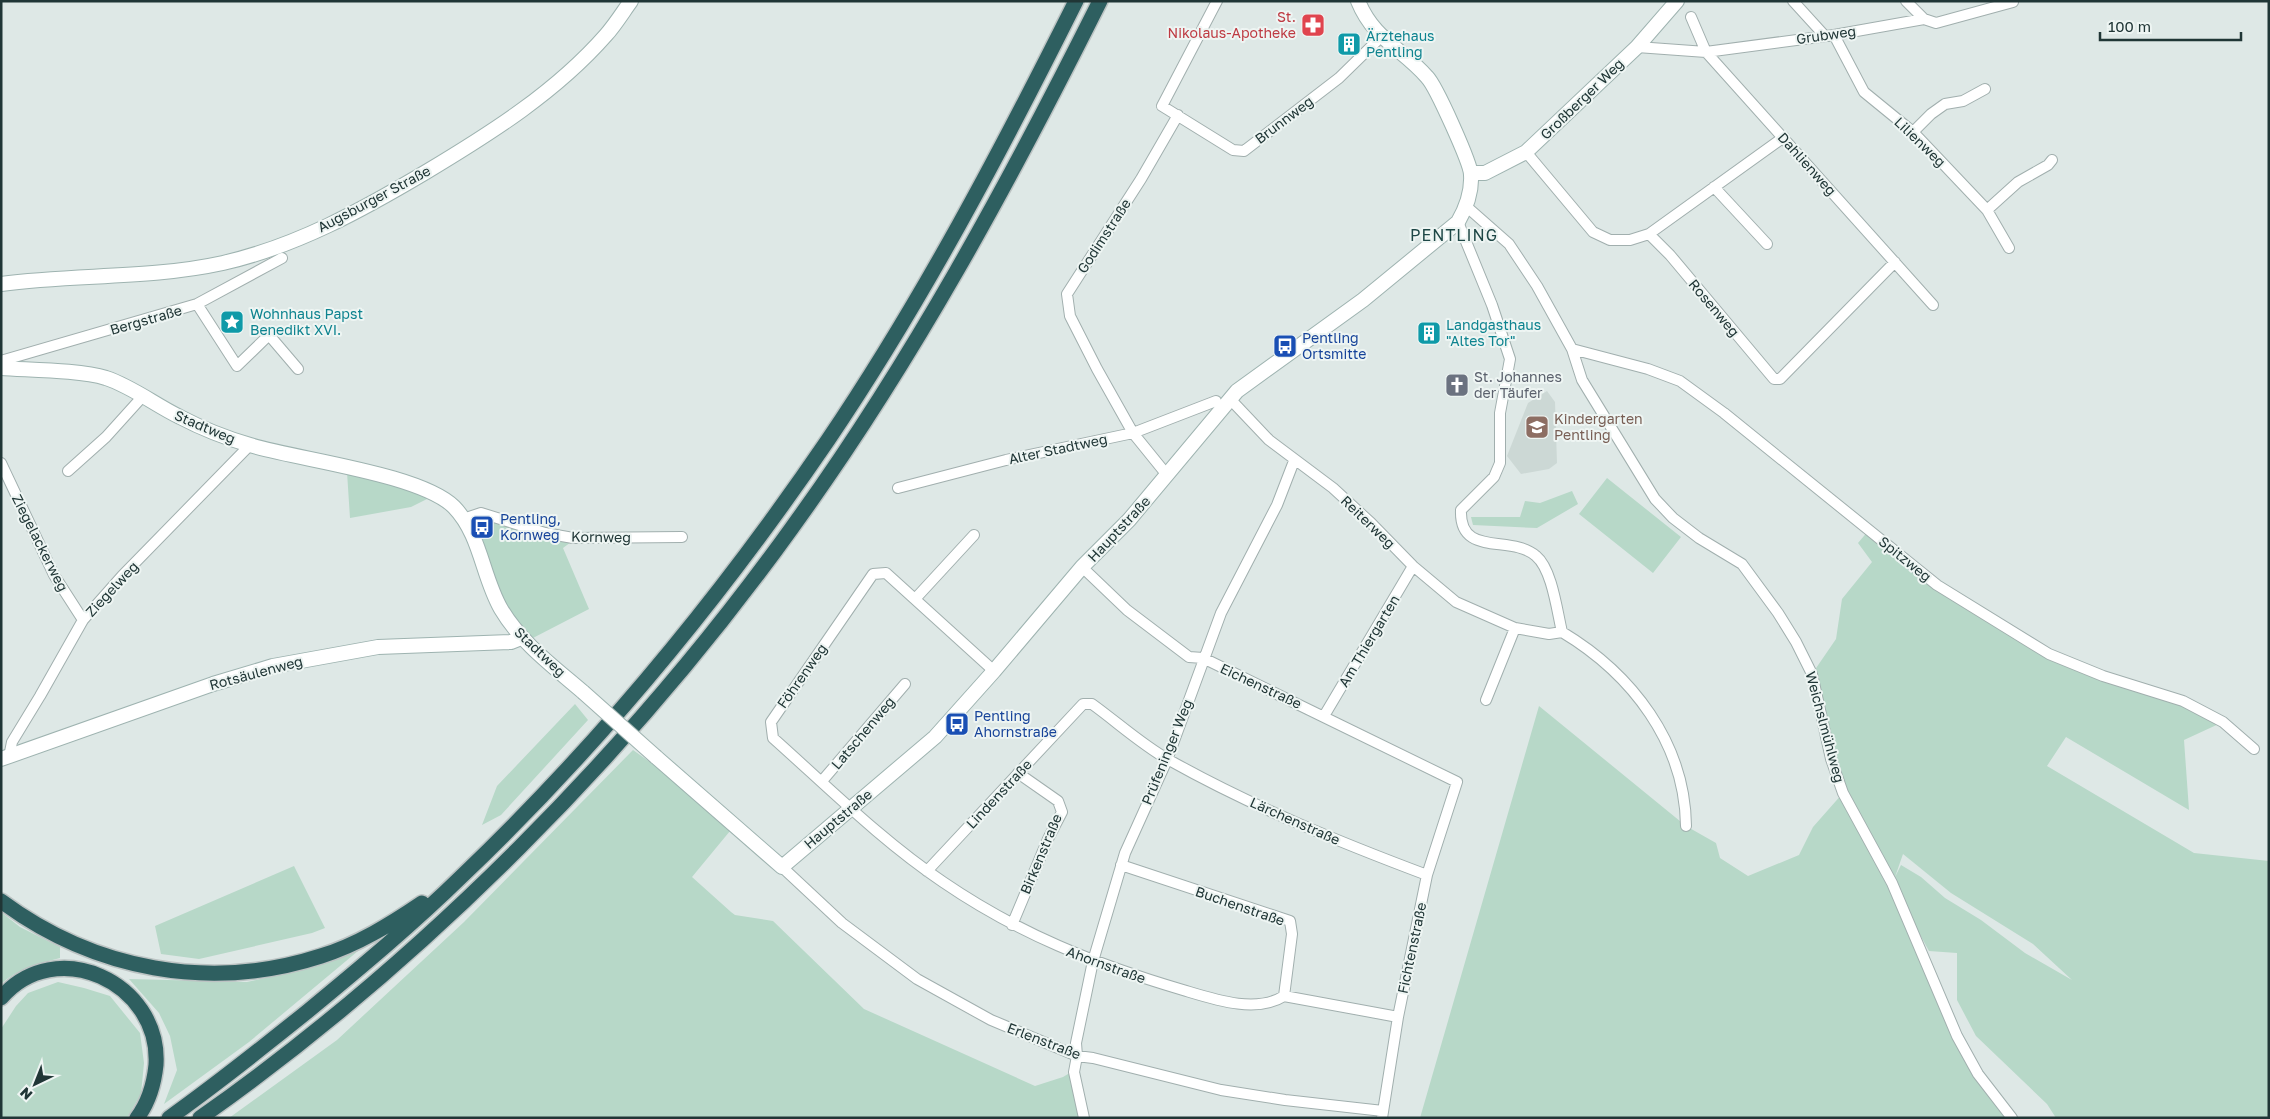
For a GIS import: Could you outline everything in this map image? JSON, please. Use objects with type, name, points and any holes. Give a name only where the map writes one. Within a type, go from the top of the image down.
[{"type":"highway","points":[[168,1118],[262,1048],[347,979],[463,876],[531,807],[628,701],[700,615],[768,525],[818,454],[898,329],[957,228],[1035,84],[1076,1]]},
{"type":"highway","points":[[200,1118],[211,1113],[338,1011],[495,871],[627,732],[716,629],[792,528],[890,380],[971,246],[1054,94],[1100,1]]},
{"type":"highway","points":[[1,901],[25,918],[61,939],[100,954],[138,965],[182,973],[219,973],[278,968],[330,953],[374,933],[463,876]]},
{"type":"highway","points":[[1,998],[9,989],[26,978],[60,969],[79,970],[100,975],[134,998],[149,1023],[155,1038],[156,1056],[155,1077],[150,1098],[137,1118]]},
{"type":"street","name":"Augsburger Straße","points":[[1,284],[30,280],[151,274],[222,263],[268,250],[327,227],[377,201],[486,136],[538,98],[607,34],[630,1]]},
{"type":"street","points":[[1178,115],[1162,106],[1217,1]]},
{"type":"street","points":[[1358,1],[1367,20],[1381,37],[1428,78],[1438,92],[1471,173],[1467,206]]},
{"type":"street","name":"Großberger Weg","points":[[1471,173],[1485,173],[1526,152],[1637,47],[1677,1]]},
{"type":"street","name":"Lilienweg","points":[[1793,1],[1829,35],[1864,92],[1913,132],[1987,210],[2010,248]]},
{"type":"street","points":[[1906,1],[1924,19]]},
{"type":"street","name":"Grubweg","points":[[1637,47],[1706,52],[1829,35],[1924,19],[1936,22],[1994,4],[2013,2]]},
{"type":"street","name":"Dahlienweg","points":[[1691,17],[1706,52],[1933,305]]},
{"type":"street","name":"Brunnweg","points":[[1178,115],[1233,150],[1244,151],[1338,78],[1381,37]]},
{"type":"street","points":[[1913,132],[1944,104],[1963,101],[1985,89]]},
{"type":"street","name":"Godimstraße","points":[[1167,475],[1133,433],[1070,316],[1067,294],[1141,179],[1178,115]]},
{"type":"street","points":[[1526,152],[1593,232],[1610,240],[1630,240],[1649,234],[1784,137]]},
{"type":"street","points":[[1987,210],[2018,182],[2048,165],[2052,160]]},
{"type":"street","points":[[1714,187],[1766,244]]},
{"type":"street","name":"Hauptstraße","points":[[782,867],[932,740],[994,671],[1082,567],[1129,520],[1237,391],[1355,306],[1458,222],[1467,206]]},
{"type":"street","name":"Weichslmühlweg","points":[[1467,206],[1509,244],[1538,286],[1572,349],[1582,380],[1655,499],[1673,518],[1699,538],[1742,564],[1778,613],[1796,642],[1812,674],[1830,759],[1843,793],[1892,883],[1957,1036],[1978,1074],[2012,1118]]},
{"type":"street","points":[[1458,222],[1492,305],[1510,360],[1500,413],[1500,463],[1494,477],[1461,510],[1460,522],[1467,535],[1479,541],[1520,548],[1536,555],[1546,566],[1562,632],[1580,642],[1631,688],[1654,718],[1672,752],[1679,771],[1686,826]]},
{"type":"street","name":"Rosenweg","points":[[1649,234],[1774,379],[1780,379],[1895,262]]},
{"type":"street","name":"Bergstraße","points":[[1,361],[197,304],[282,258]]},
{"type":"street","points":[[197,304],[237,366],[269,335],[298,369]]},
{"type":"street","name":"Spitzweg","points":[[1572,349],[1648,369],[1680,381],[1724,413],[1937,585],[2048,654],[2103,676],[2183,701],[2222,722],[2254,749]]},
{"type":"street","name":"Stadtweg","points":[[1,368],[105,378],[143,396],[180,418],[250,445],[369,473],[439,495],[464,519],[476,543],[500,608],[522,638],[782,867]]},
{"type":"street","points":[[68,471],[106,438],[143,396]]},
{"type":"street","name":"Reiterweg","points":[[1231,400],[1269,440],[1333,488],[1413,566],[1456,602],[1515,628],[1549,634],[1562,632]]},
{"type":"street","name":"Alter Stadtweg","points":[[898,488],[1006,460],[1133,433],[1216,401]]},
{"type":"street","name":"Ziegelweg","points":[[5,758],[12,742],[83,620],[122,576],[250,445]]},
{"type":"street","name":"Prüfeninger Weg","points":[[1084,1118],[1074,1072],[1078,1056],[1076,1043],[1093,961],[1121,866],[1168,760],[1203,658],[1221,614],[1277,505],[1294,460]]},
{"type":"street","name":"Ziegelackerweg","points":[[1,463],[54,575],[83,620]]},
{"type":"street","name":"Kornweg","points":[[464,519],[481,513],[545,533],[573,538],[682,537]]},
{"type":"street","points":[[916,599],[974,535]]},
{"type":"street","name":"Am Thiergarten","points":[[1324,716],[1413,566]]},
{"type":"street","name":"Eichenstraße","points":[[1082,567],[1127,610],[1188,657],[1203,658],[1457,782]]},
{"type":"street","name":"Föhrenweg","points":[[850,808],[773,738],[771,722],[873,574],[886,573],[994,671]]},
{"type":"street","points":[[1486,700],[1515,628]]},
{"type":"street","name":"Rotsäulenweg","points":[[5,758],[213,684],[273,666],[378,647],[511,642],[522,638]]},
{"type":"street","name":"Latschenweg","points":[[822,782],[905,684]]},
{"type":"street","name":"Lindenstraße","points":[[927,870],[1083,704],[1092,704],[1168,760]]},
{"type":"street","name":"Lärchenstraße","points":[[1168,760],[1344,844],[1427,875]]},
{"type":"street","name":"Birkenstraße","points":[[1012,924],[1048,839],[1062,812],[1058,800],[1018,773]]},
{"type":"street","name":"Fichtenstraße","points":[[1382,1114],[1398,1017],[1427,875],[1457,782]]},
{"type":"street","name":"Ahornstraße","points":[[850,808],[927,870],[1012,924],[1056,946],[1093,961],[1197,994],[1249,1005],[1275,1002],[1284,996],[1398,1017]]},
{"type":"street","name":"Buchenstraße","points":[[1121,866],[1290,921],[1292,934],[1284,996]]},
{"type":"street","name":"Erlenstraße","points":[[782,867],[842,923],[917,979],[991,1020],[1078,1056],[1221,1090],[1382,1114]]},
{"type":"shaded area","name":"Kindergarten Pentling","points":[[1547,391],[1555,402],[1557,463],[1549,469],[1521,474],[1507,456],[1528,403]]},
{"type":"green space","points":[[347,472],[431,497],[411,507],[350,518]]},
{"type":"green space","points":[[1607,478],[1681,537],[1653,573],[1579,514]]},
{"type":"green space","points":[[1572,491],[1578,504],[1537,528],[1473,525],[1471,517],[1520,517],[1525,501],[1540,503]]},
{"type":"green space","points":[[497,522],[571,542],[563,548],[589,609],[531,639],[503,601],[482,538],[482,530],[488,523]]},
{"type":"green space","points":[[1869,530],[1937,585],[2049,654],[2183,701],[2223,722],[2184,740],[2189,810],[2066,737],[2047,766],[2194,853],[2269,861],[2269,1118],[2056,1118],[2047,1104],[1976,1036],[1957,1000],[1957,953],[1929,951],[1895,889],[1957,1036],[2012,1118],[1420,1118],[1539,706],[1686,826],[1716,843],[1720,858],[1748,876],[1799,855],[1813,827],[1843,793],[1812,674],[1836,639],[1842,599],[1872,562],[1858,543]],"holes":[[[1903,854],[1951,893],[2033,944],[2072,980],[2025,953],[1981,920],[1945,898],[1921,877],[1901,865],[1895,877]]]},
{"type":"green space","points":[[575,704],[588,720],[501,815],[482,825],[497,786]]},
{"type":"green space","points":[[633,750],[657,767],[730,831],[692,877],[731,912],[735,915],[773,921],[864,1009],[1035,1086],[1063,1077],[1073,1071],[1077,1056],[1086,1118],[229,1118],[337,1040],[464,922]]},
{"type":"green space","points":[[294,866],[325,928],[312,933],[199,959],[161,954],[155,926]]},
{"type":"green space","points":[[1,912],[20,927],[60,947],[60,958],[21,970],[1,984]]},
{"type":"green space","points":[[364,946],[249,1042],[164,1104],[177,1070],[170,1036],[159,1013],[129,979],[247,982],[313,967]]},
{"type":"green space","points":[[58,982],[110,996],[140,1033],[144,1063],[141,1094],[127,1118],[1,1118],[1,1029],[16,1006],[28,993]]},
{"type":"place","name":"St. Nikolaus-Apotheke","points":[[1313,25]]},
{"type":"place","name":"Ärztehaus Pentling","points":[[1349,44]]},
{"type":"place","name":"Wohnhaus Papst Benedikt XVI.","points":[[232,322]]},
{"type":"place","name":"Landgasthaus \"Altes Tor\"","points":[[1429,333]]},
{"type":"place","name":"Pentling Ortsmitte","points":[[1285,346]]},
{"type":"place","name":"St. Johannes der Täufer","points":[[1457,385]]},
{"type":"place","name":"Kindergarten Pentling","points":[[1537,427]]},
{"type":"place","name":"Pentling, Kornweg","points":[[482,527]]},
{"type":"place","name":"Pentling Ahornstraße","points":[[957,724]]},
{"type":"district","name":"PENTLING","points":[[1454,235]]}]
